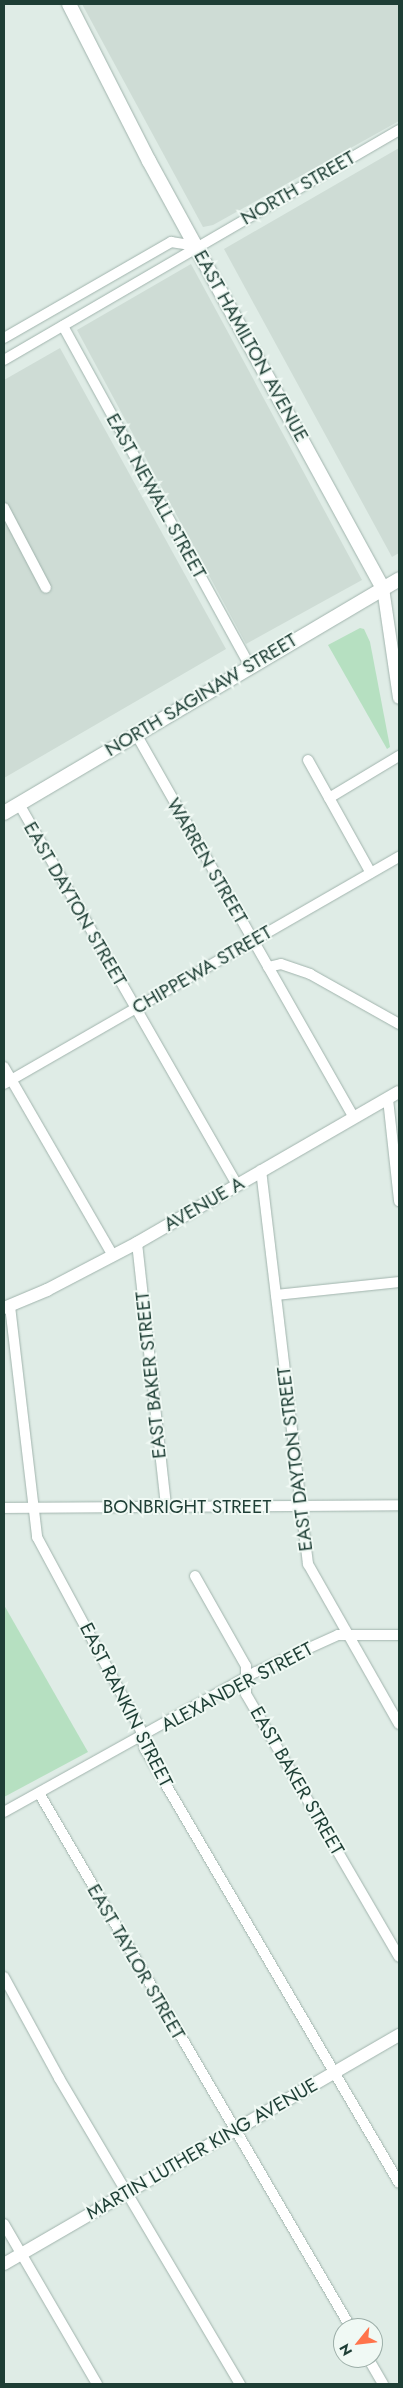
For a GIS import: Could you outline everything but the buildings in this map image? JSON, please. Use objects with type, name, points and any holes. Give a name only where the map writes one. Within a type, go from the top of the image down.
[{"type":"main road","name":"EAST HAMILTON AVENUE","points":[[68,4],[196,246],[383,588]]},
{"type":"main road","name":"NORTH SAGINAW STREET","points":[[4,813],[399,579]]},
{"type":"street","name":"NORTH STREET","points":[[4,360],[196,246],[399,130]]},
{"type":"street","points":[[4,338],[171,242],[196,246]]},
{"type":"street","name":"EAST NEWALL STREET","points":[[62,326],[250,666]]},
{"type":"street","points":[[4,508],[46,588]]},
{"type":"street","name":"EAST HAMILTON AVENUE","points":[[383,588],[399,698]]},
{"type":"street","name":"WARREN STREET","points":[[136,734],[354,1117]]},
{"type":"street","points":[[329,798],[399,756]]},
{"type":"street","points":[[308,760],[372,873]]},
{"type":"street","name":"EAST DAYTON STREET","points":[[18,804],[236,1185]]},
{"type":"street","name":"CHIPPEWA STREET","points":[[7,1082],[399,857]]},
{"type":"street","points":[[268,967],[281,964],[310,974],[399,1024]]},
{"type":"street","points":[[4,1066],[7,1082],[113,1256]]},
{"type":"street","name":"AVENUE A","points":[[7,1307],[137,1243],[399,1092]]},
{"type":"street","points":[[388,1099],[399,1200]]},
{"type":"street","name":"EAST DAYTON STREET","points":[[261,1170],[308,1564],[399,1724]]},
{"type":"street","name":"EAST BAKER STREET","points":[[137,1243],[166,1506]]},
{"type":"street","points":[[276,1295],[399,1282]]},
{"type":"street","name":"EAST RANKIN STREET","points":[[7,1307],[37,1537],[144,1736],[145,1749],[399,2183]]},
{"type":"street","name":"BONBRIGHT STREET","points":[[4,1508],[399,1505]]},
{"type":"street","name":"EAST BAKER STREET","points":[[196,1576],[246,1666],[246,1694],[399,1957]]},
{"type":"street","name":"ALEXANDER STREET","points":[[4,1812],[245,1679],[338,1635],[399,1635]]},
{"type":"street","name":"EAST TAYLOR STREET","points":[[39,1793],[345,2318]]},
{"type":"street","points":[[4,1977],[59,2078],[240,2384]]},
{"type":"street","name":"MARTIN LUTHER KING AVENUE","points":[[4,2264],[399,2035]]},
{"type":"street","points":[[4,2224],[97,2384]]},
{"type":"street","points":[[374,2368],[384,2384]]},
{"type":"shaded area","points":[[82,4],[399,4],[399,121],[213,225],[203,227]]},
{"type":"shaded area","points":[[399,148],[399,553],[392,557],[224,249]]},
{"type":"shaded area","points":[[191,264],[362,580],[246,644],[77,330]]},
{"type":"shaded area","points":[[60,348],[226,649],[4,778],[4,380]]},
{"type":"green space","points":[[360,628],[364,629],[370,642],[390,747],[387,749],[328,645]]},
{"type":"green space","points":[[4,1605],[88,1752],[4,1797]]}]
